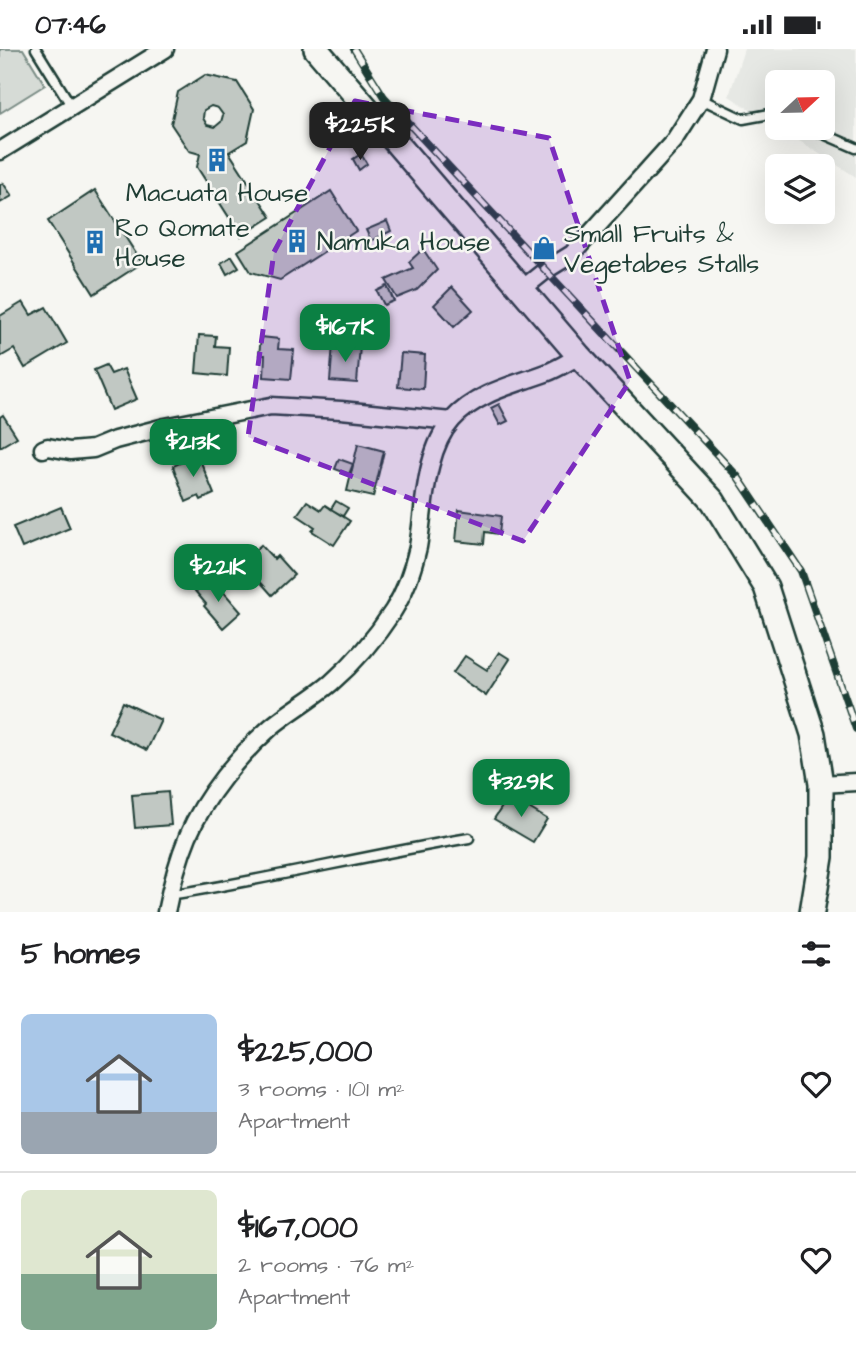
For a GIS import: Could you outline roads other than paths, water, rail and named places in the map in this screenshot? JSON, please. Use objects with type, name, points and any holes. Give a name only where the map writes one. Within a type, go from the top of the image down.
[{"type":"main road","points":[[316,49],[521,291],[713,502],[766,587],[813,734],[821,784],[821,857],[812,912]]},
{"type":"street","points":[[0,151],[165,49]]},
{"type":"street","points":[[521,291],[545,270],[572,254],[674,141],[701,99],[715,49]]},
{"type":"street","points":[[166,912],[188,835],[208,800],[233,767],[271,728],[331,683],[365,649],[393,610],[406,585],[417,549],[435,451],[451,421],[494,391],[549,372],[579,356]]},
{"type":"street","points":[[44,449],[93,449],[115,440],[165,427],[271,406],[451,421]]},
{"type":"street","points":[[821,784],[856,782]]},
{"type":"lane","points":[[36,49],[72,107]]},
{"type":"lane","points":[[701,99],[743,119],[765,115]]},
{"type":"lane","points":[[835,139],[856,148]]},
{"type":"lane","points":[[169,895],[254,882],[388,851],[469,838]]},
{"type":"railway","points":[[354,49],[384,97],[738,477],[801,571],[856,729]]},
{"type":"place","name":"Macuata House","points":[[217,160]]},
{"type":"place","name":"Namuka House","points":[[297,241]]},
{"type":"place","name":"Ro Qomate House","points":[[95,242]]},
{"type":"place","name":"Small Fruits & Vegetabes Stalls","points":[[544,248]]}]
